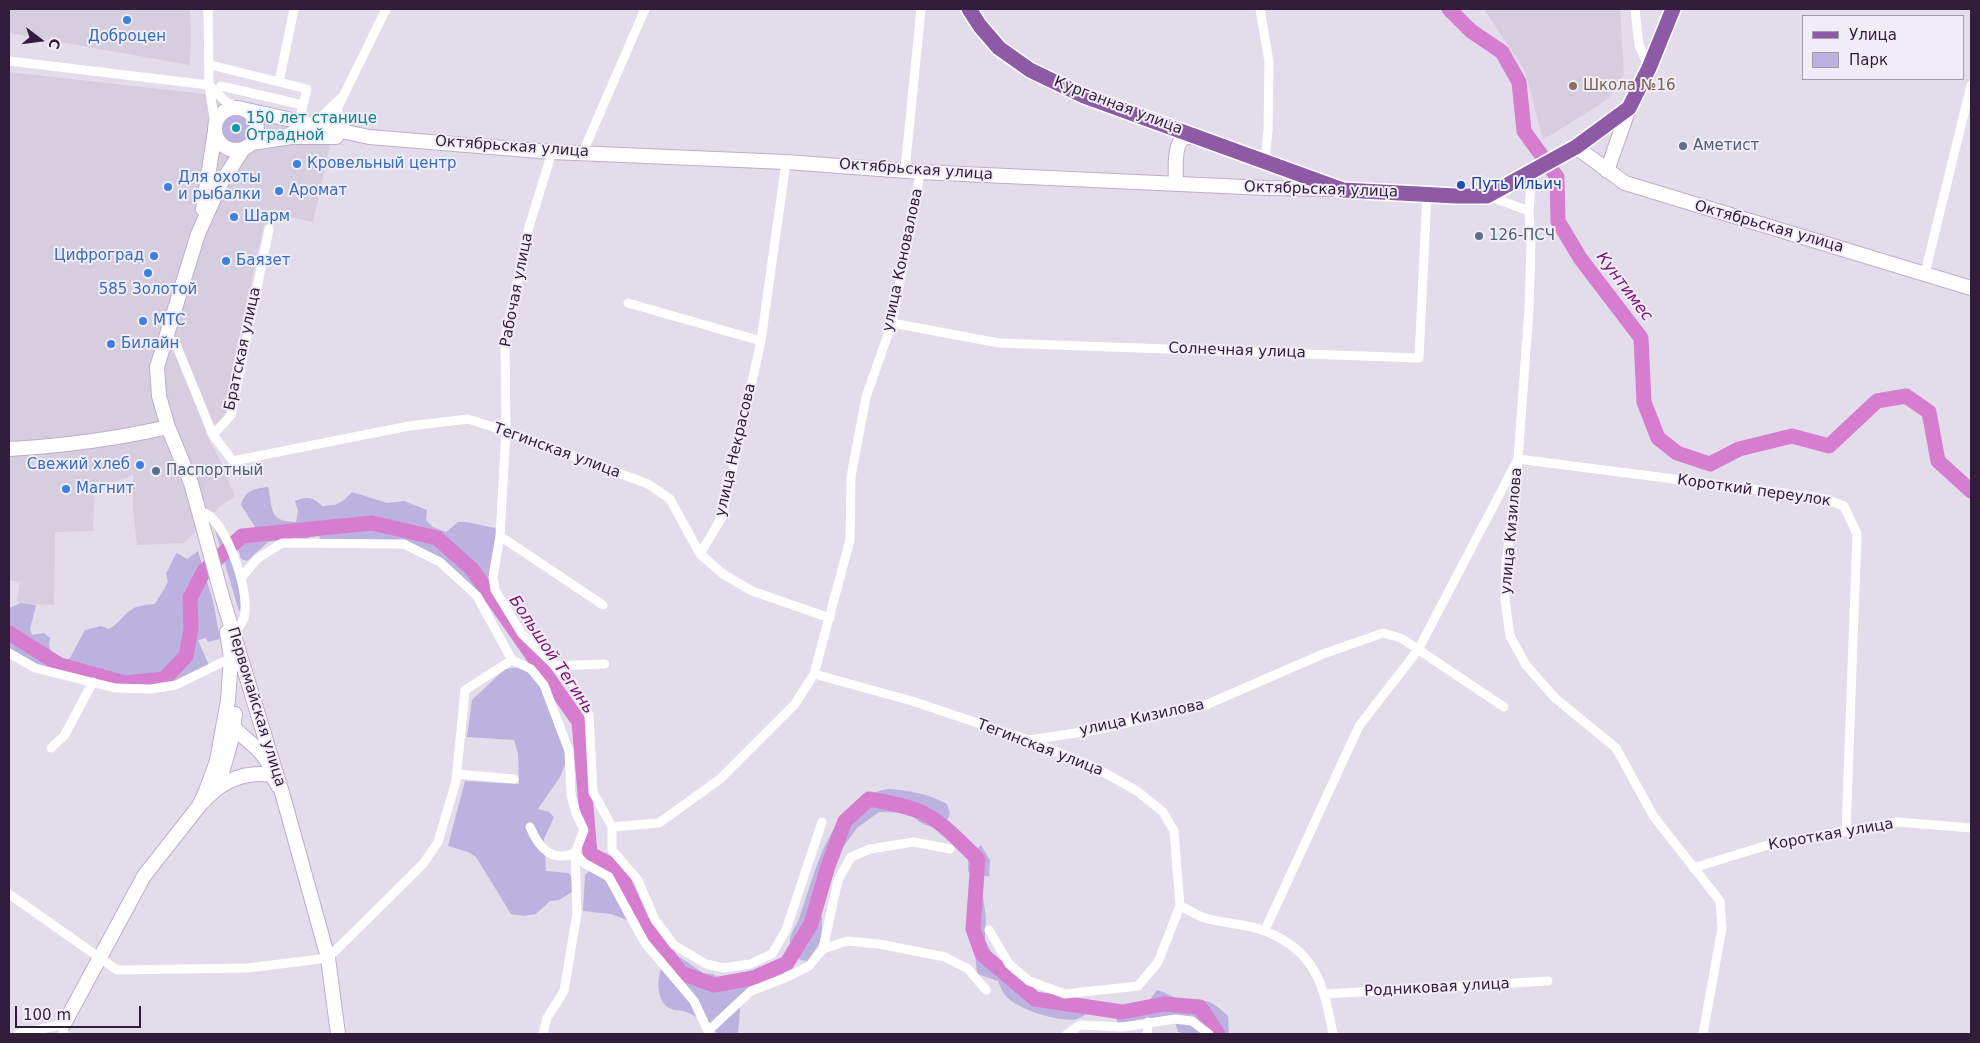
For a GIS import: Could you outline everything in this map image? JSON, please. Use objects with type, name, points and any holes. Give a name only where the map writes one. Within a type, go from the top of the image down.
[{"type":"main road","name":"Курганная улица","points":[[969,9],[980,26],[999,48],[1030,70],[1084,96],[1343,190]]},
{"type":"main road","points":[[1629,108],[1649,68],[1673,9]]},
{"type":"main road","name":"Октябрьская улица","points":[[1343,190],[1487,196],[1576,147],[1629,108]]},
{"type":"street","points":[[208,9],[209,85],[215,128],[220,143],[226,148],[232,150],[277,138],[322,116],[343,95]]},
{"type":"street","points":[[279,82],[294,9]]},
{"type":"street","points":[[362,136],[344,129],[337,122],[338,107],[386,9]]},
{"type":"street","points":[[583,152],[645,9]]},
{"type":"street","name":"улица Коновалова","points":[[904,170],[921,9]]},
{"type":"street","points":[[1260,9],[1269,62],[1269,162],[1276,172],[1275,178],[1266,188]]},
{"type":"street","points":[[1634,9],[1639,45],[1649,68]]},
{"type":"street","points":[[9,61],[209,85],[226,102],[252,114],[258,127],[257,133],[220,186],[198,234]]},
{"type":"street","points":[[209,66],[308,88],[301,113],[307,124]]},
{"type":"street","points":[[1924,273],[1971,85]]},
{"type":"street","points":[[222,86],[303,106]]},
{"type":"street","points":[[1608,171],[1629,108]]},
{"type":"street","points":[[198,234],[217,119],[227,109],[244,109]]},
{"type":"street","name":"Октябрьская улица","points":[[244,109],[362,136],[552,152],[786,162],[920,172],[1343,190]]},
{"type":"street","points":[[1151,121],[1165,130],[1177,148]]},
{"type":"street","points":[[277,138],[362,136]]},
{"type":"street","name":"Курганная улица","points":[[1176,184],[1177,148],[1183,138],[1205,139]]},
{"type":"street","name":"Октябрьская улица","points":[[1576,147],[1625,183],[1971,288]]},
{"type":"street","name":"Рабочая улица","points":[[506,431],[505,338],[529,227],[552,152]]},
{"type":"street","name":"улица Некрасова","points":[[700,554],[722,517],[761,341],[786,162]]},
{"type":"street","name":"улица Коновалова","points":[[612,827],[660,823],[720,779],[795,704],[814,674],[850,540],[851,477],[866,397],[892,324],[920,172]]},
{"type":"street","name":"улица Кизилова","points":[[1532,172],[1530,310],[1518,459],[1506,565],[1505,599],[1510,636],[1526,665],[1555,698],[1616,748],[1654,817],[1720,901],[1722,928],[1703,1034]]},
{"type":"street","name":"Солнечная улица","points":[[892,324],[998,343],[1419,358],[1427,194]]},
{"type":"street","points":[[1487,196],[1530,211]]},
{"type":"street","name":"Братская улица","points":[[212,435],[230,415],[269,229]]},
{"type":"street","name":"Первомайская улица","points":[[198,234],[157,367],[159,396],[168,427],[191,483],[223,600],[283,796]]},
{"type":"street","points":[[628,303],[761,341]]},
{"type":"street","points":[[165,338],[175,342],[212,435]]},
{"type":"street","points":[[139,434],[155,418],[159,396]]},
{"type":"street","name":"Тегинская улица","points":[[212,435],[233,461],[409,426],[468,419],[506,431],[648,484],[670,499],[700,554],[723,574],[752,591],[830,618]]},
{"type":"street","points":[[9,449],[36,448],[139,434],[168,427]]},
{"type":"street","points":[[506,431],[500,536],[492,576],[495,590],[522,634],[573,683],[588,715],[594,792],[612,827],[612,850],[638,880],[655,920],[674,945],[706,964],[724,968],[750,964],[772,954],[786,930],[822,822]]},
{"type":"street","points":[[139,434],[160,439],[178,449]]},
{"type":"street","name":"улица Кизилова","points":[[1264,930],[1359,726],[1418,650],[1518,459]]},
{"type":"street","name":"Короткий переулок","points":[[1518,459],[1822,498],[1844,506],[1857,534],[1846,831]]},
{"type":"street","points":[[198,510],[211,516],[223,534],[235,560],[246,597],[244,619],[234,634],[239,688],[233,726],[226,761],[209,792]]},
{"type":"street","points":[[500,536],[603,605]]},
{"type":"street","points":[[241,578],[257,559],[282,543],[404,544],[440,562],[477,596],[512,660],[531,669],[544,685],[569,751],[571,795],[584,830],[576,853],[576,913],[564,990],[547,1018],[543,1034]]},
{"type":"street","name":"Первомайская улица","points":[[64,1029],[99,956],[144,876],[209,792],[227,710],[231,677],[231,658],[223,600]]},
{"type":"street","name":"улица Кизилова","points":[[1028,740],[1096,730],[1208,704],[1323,654],[1382,633],[1401,638],[1504,707]]},
{"type":"street","name":"Первомайская улица","points":[[9,653],[35,668],[115,688],[151,689],[176,684],[231,658]]},
{"type":"street","points":[[9,894],[117,970],[248,968],[328,958],[423,864],[438,842],[457,774],[465,690],[512,660]]},
{"type":"street","points":[[555,666],[605,664]]},
{"type":"street","name":"Тегинская улица","points":[[814,674],[912,701],[1028,740],[1096,768],[1137,791],[1163,812],[1174,831],[1180,906],[1158,962],[1138,986],[1065,994],[1029,981],[1010,964],[989,930]]},
{"type":"street","points":[[51,748],[64,736],[93,682]]},
{"type":"street","points":[[227,710],[228,719],[264,756],[272,774]]},
{"type":"street","points":[[219,748],[224,736],[233,726],[239,726],[260,736],[268,745]]},
{"type":"street","name":"Первомайская улица","points":[[209,792],[234,778],[259,772],[272,774],[283,796]]},
{"type":"street","points":[[457,774],[514,780]]},
{"type":"street","points":[[283,796],[328,958],[338,1034]]},
{"type":"street","name":"Короткая улица","points":[[1693,868],[1768,845],[1898,822],[1971,828]]},
{"type":"street","points":[[530,827],[534,838],[548,853],[556,856],[569,856],[576,853]]},
{"type":"street","points":[[576,853],[584,863],[609,877],[645,943],[694,1001],[708,1033],[752,991],[785,978],[808,966],[823,949],[838,880],[851,857],[870,849],[914,842],[950,849]]},
{"type":"street","points":[[1180,906],[1205,918],[1264,930],[1293,945],[1311,964],[1326,994],[1333,1034]]},
{"type":"street","points":[[823,949],[847,941],[879,944],[945,957],[968,969],[986,990]]},
{"type":"street","name":"Родниковая улица","points":[[1326,994],[1548,981]]},
{"type":"street","points":[[1067,1034],[1080,1025],[1123,1026],[1175,1019],[1192,1022],[1209,1034]]},
{"type":"street","points":[[1147,1034],[1148,1022]]},
{"type":"street","points":[[18,1034],[64,1029]]},
{"type":"shaded area","points":[[9,9],[190,9],[190,65],[9,33]]},
{"type":"shaded area","name":"Школа №16","points":[[1484,9],[1620,9],[1624,74],[1608,99],[1543,140],[1525,71]]},
{"type":"shaded area","points":[[9,72],[214,95],[330,145],[313,222],[267,212],[232,369],[225,417],[205,432],[222,464],[235,497],[220,506],[184,543],[137,545],[133,510],[133,475],[115,482],[95,482],[93,531],[55,532],[54,605],[21,603],[17,600],[20,582],[9,580]]},
{"type":"green space","points":[[236,114],[247,118],[251,129],[247,140],[236,144],[225,140],[221,129],[225,118]]},
{"type":"green space","points":[[268,487],[273,512],[276,516],[287,521],[296,522],[298,511],[295,501],[310,498],[322,506],[331,505],[339,503],[352,492],[387,503],[404,501],[427,510],[426,520],[433,527],[446,532],[458,522],[495,528],[500,536],[495,590],[477,596],[440,562],[404,544],[323,544],[319,536],[307,539],[295,538],[268,542],[247,561],[241,559],[235,538],[255,527],[241,505],[245,496],[251,491]]},
{"type":"green space","points":[[215,530],[223,540],[240,583],[241,610],[239,611]]},
{"type":"green space","points":[[198,551],[213,601],[220,639],[208,642],[206,638],[198,640],[210,668],[176,685],[115,688],[35,668],[9,651],[9,608],[21,603],[36,605],[30,629],[32,635],[44,633],[50,638],[51,652],[61,662],[70,658],[85,630],[101,626],[109,629],[133,608],[155,604],[168,582],[166,573],[177,553],[187,559]]},
{"type":"green space","points":[[521,667],[537,678],[567,751],[565,765],[560,777],[538,809],[549,812],[554,817],[544,839],[546,871],[569,873],[572,878],[572,892],[559,900],[550,901],[536,914],[524,916],[511,914],[476,857],[468,852],[448,846],[465,781],[519,784],[518,754],[514,740],[467,737],[472,700],[505,669]]},
{"type":"green space","points":[[888,789],[926,795],[947,804],[950,814],[946,822],[937,829],[921,823],[909,813],[879,812],[857,828],[836,857],[827,862],[816,883],[815,898],[822,918],[820,942],[808,961],[800,960],[791,946],[790,937],[799,919],[819,860],[828,840],[838,822],[852,807],[868,796]]},
{"type":"green space","points":[[981,845],[990,860],[989,877],[983,875],[980,887],[986,917],[985,940],[993,956],[1003,968],[1027,988],[1042,995],[1077,1002],[1091,1000],[1095,1005],[1077,1019],[1060,1019],[1028,1010],[1010,1000],[998,981],[977,974],[973,929],[976,891],[968,870],[968,856]]},
{"type":"green space","points":[[589,871],[596,873],[608,883],[627,920],[611,914],[583,911],[585,875]]},
{"type":"green space","points":[[671,951],[703,973],[713,974],[718,978],[743,976],[772,964],[783,962],[784,975],[739,996],[738,1034],[718,1034],[707,1024],[692,1015],[671,1009],[661,998],[659,990],[660,972],[666,957]]},
{"type":"green space","points":[[1157,990],[1183,1001],[1207,1001],[1214,1004],[1228,1016],[1229,1034],[1186,1034],[1178,1032],[1174,1019],[1117,1023],[1116,1015],[1126,1006],[1148,1002]]},
{"type":"waterway","name":"Кунтимес","points":[[1449,9],[1471,31],[1502,52],[1519,82],[1524,131],[1557,177],[1558,221],[1580,258],[1641,338],[1644,402],[1658,438],[1677,453],[1710,464],[1739,449],[1792,436],[1829,446],[1877,401],[1906,396],[1929,412],[1938,461],[1971,491]]},
{"type":"waterway","name":"Большой Тегинь","points":[[9,633],[60,665],[125,683],[164,679],[186,656],[191,629],[190,598],[204,571],[242,536],[372,523],[437,538],[472,569],[579,722],[590,854],[618,868],[642,921],[681,973],[714,985],[753,978],[787,963],[811,924],[828,866],[845,821],[869,799],[908,807],[929,816],[951,833],[978,859],[973,929],[982,954],[1035,999],[1122,1012],[1164,1004],[1200,1007],[1218,1034]]},
{"type":"place","name":"Доброцен","points":[[127,20]]},
{"type":"place","name":"Школа №16","points":[[1573,86]]},
{"type":"place","name":"150 лет станице Отрадной","points":[[236,128]]},
{"type":"place","name":"Аметист","points":[[1683,146]]},
{"type":"place","name":"Кровельный центр","points":[[297,164]]},
{"type":"place","name":"Путь Ильич","points":[[1461,185]]},
{"type":"place","name":"Для охоты и рыбалки","points":[[168,187]]},
{"type":"place","name":"Аромат","points":[[279,191]]},
{"type":"place","name":"Шарм","points":[[234,217]]},
{"type":"place","name":"126-ПСЧ","points":[[1479,236]]},
{"type":"place","name":"Цифроград","points":[[154,256]]},
{"type":"place","name":"Баязет","points":[[226,261]]},
{"type":"place","name":"585 Золотой","points":[[148,273]]},
{"type":"place","name":"МТС","points":[[143,321]]},
{"type":"place","name":"Билайн","points":[[111,344]]},
{"type":"place","name":"Свежий хлеб","points":[[140,465]]},
{"type":"place","name":"Паспортный","points":[[156,471]]},
{"type":"place","name":"Магнит","points":[[66,489]]}]
